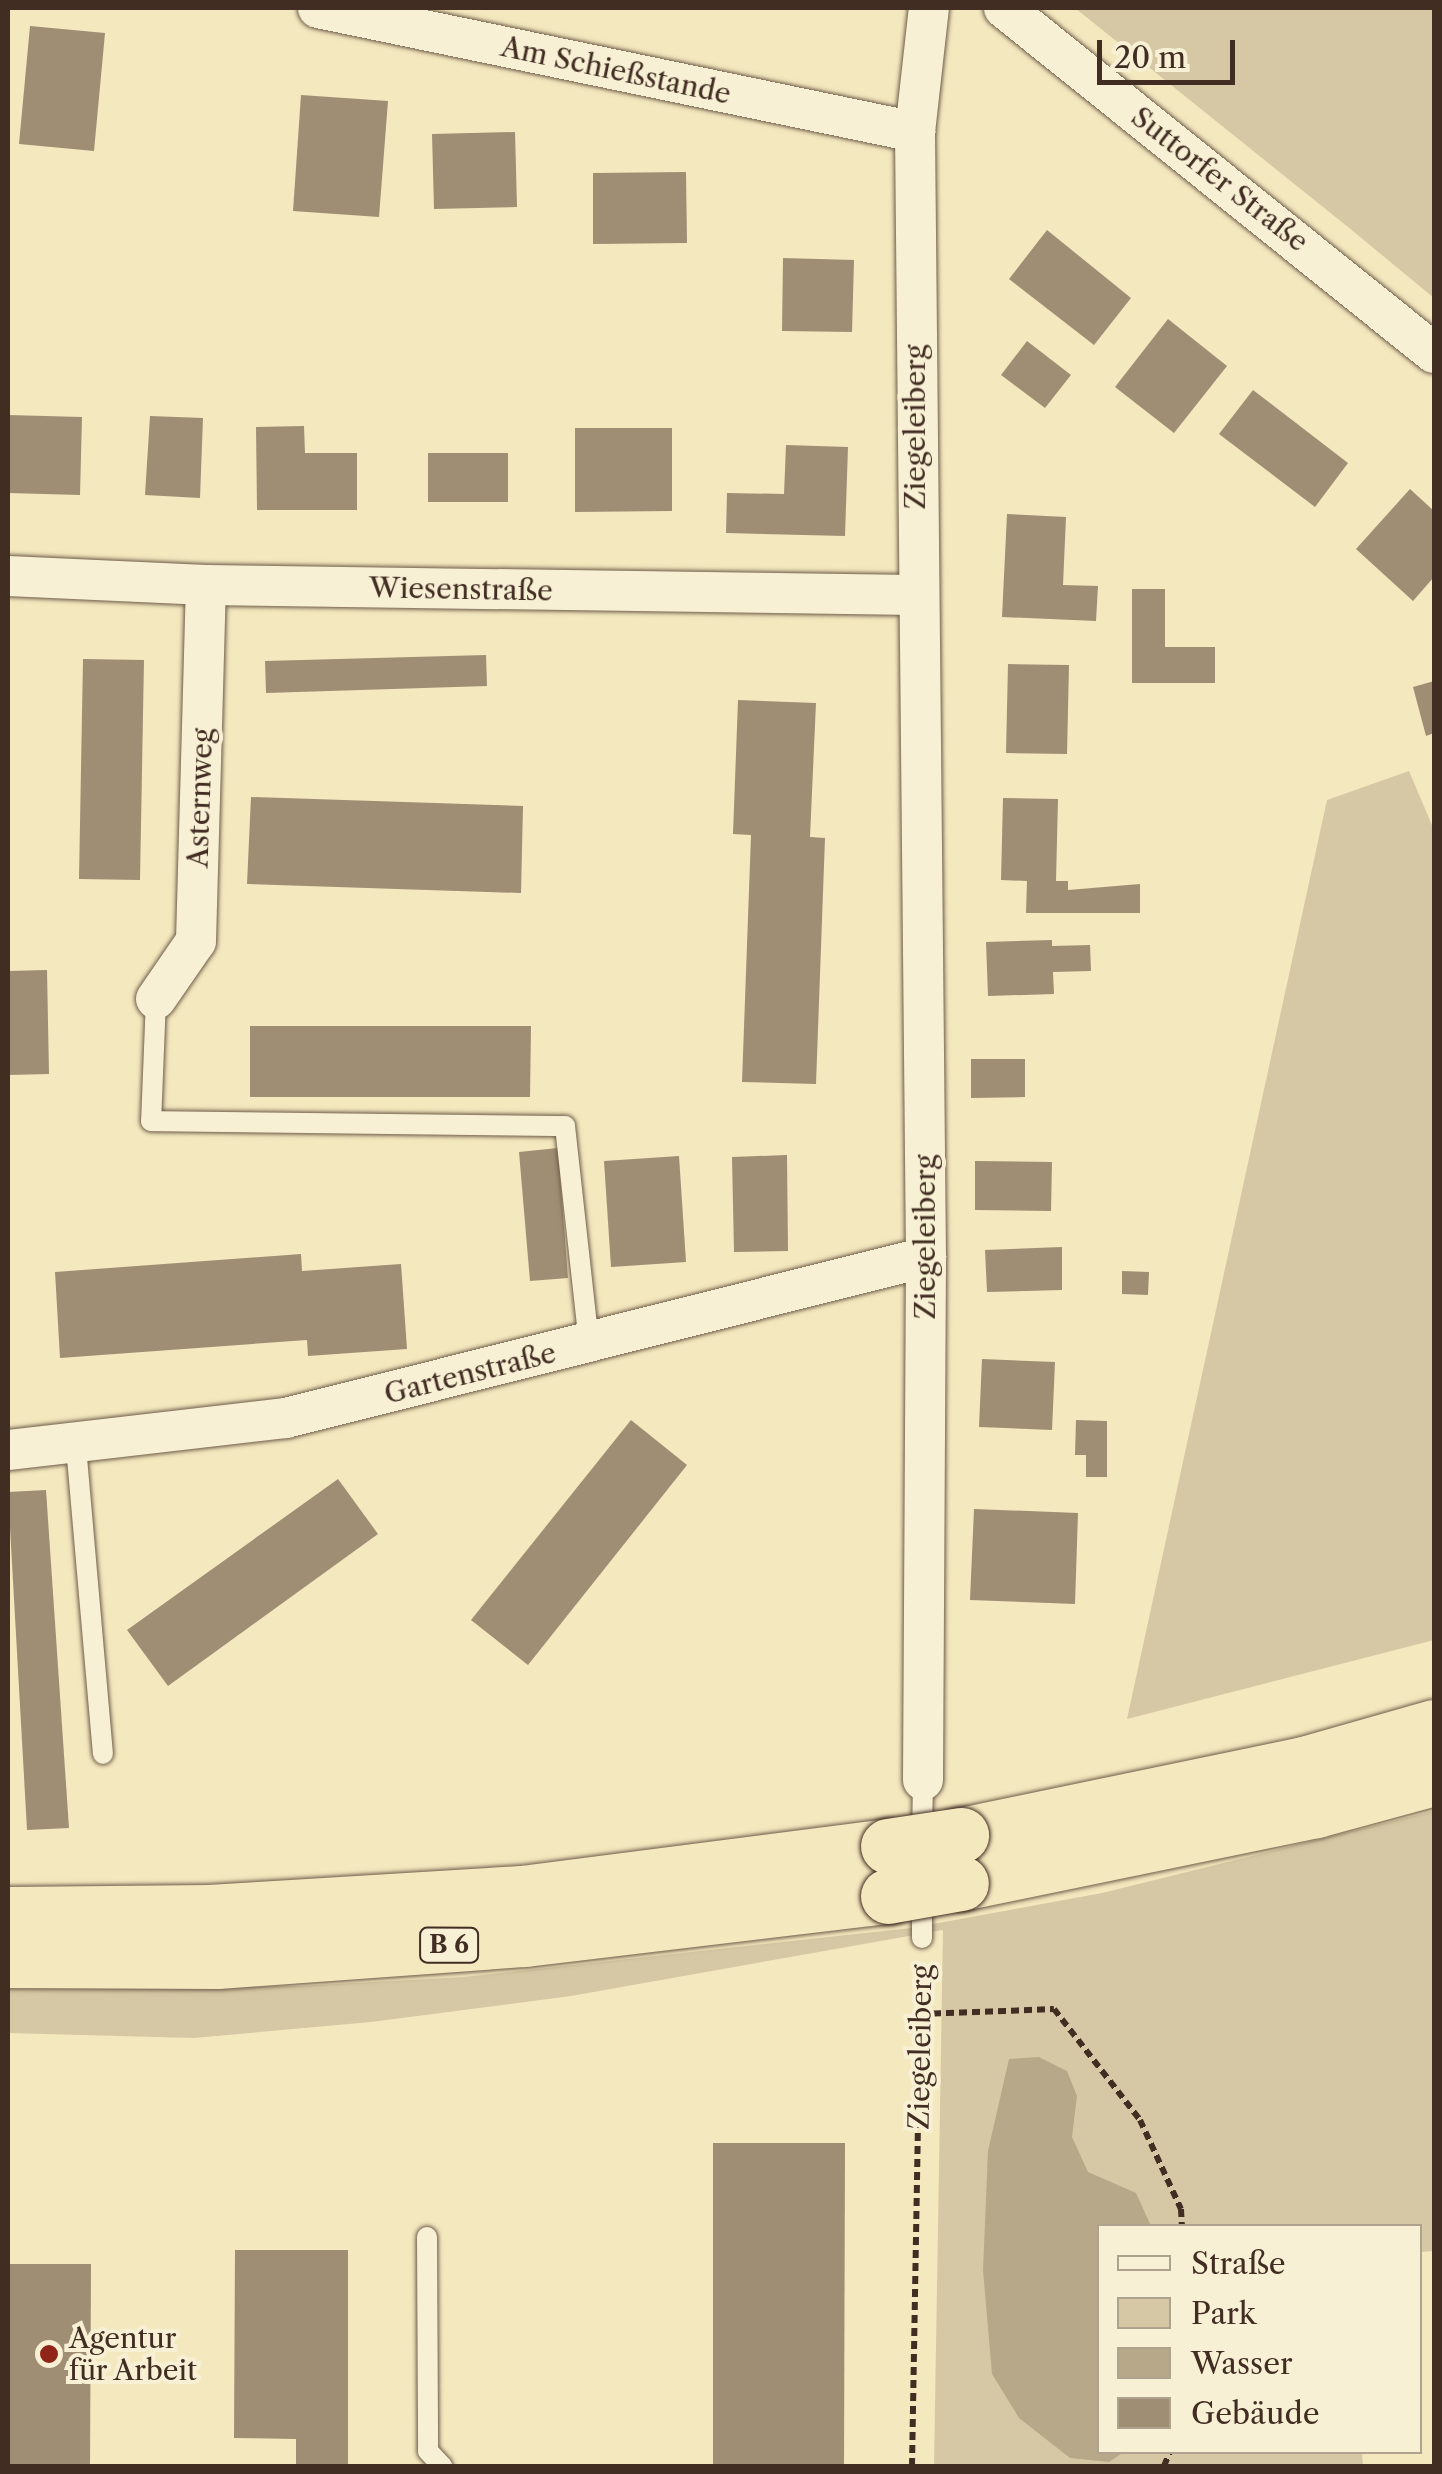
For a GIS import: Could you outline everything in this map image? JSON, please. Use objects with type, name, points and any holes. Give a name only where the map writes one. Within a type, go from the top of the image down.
[{"type":"highway","name":"B 6","points":[[961,1859],[1434,1727]]},
{"type":"highway","name":"B 6","points":[[8,1960],[217,1962],[526,1940],[888,1871],[1316,1810],[1434,1778]]},
{"type":"highway","name":"B 6","points":[[8,1914],[209,1912],[888,1871]]},
{"type":"street","name":"Am Schießstande","points":[[318,8],[915,132]]},
{"type":"street","name":"Ziegeleiberg","points":[[923,1780],[926,1257],[916,596],[915,132],[928,8]]},
{"type":"street","name":"Suttorfer Straße","points":[[1004,8],[1434,353]]},
{"type":"street","name":"Wiesenstraße","points":[[8,576],[206,586],[916,596]]},
{"type":"street","name":"Asternweg","points":[[156,999],[196,940],[206,586]]},
{"type":"street","name":"Gartenstraße","points":[[8,1450],[76,1446],[286,1418],[926,1257]]},
{"type":"lane","points":[[156,999],[152,1121],[565,1126],[589,1344]]},
{"type":"lane","points":[[76,1446],[104,1754]]},
{"type":"lane","name":"Ziegeleiberg","points":[[922,1938],[923,1780]]},
{"type":"lane","points":[[427,2237],[428,2450],[442,2466]]},
{"type":"path","name":"Ziegeleiberg","points":[[912,2466],[922,1938]]},
{"type":"path","points":[[920,2014],[1054,2009],[1140,2120],[1181,2209],[1182,2224]]},
{"type":"green space","points":[[1075,8],[1434,8],[1434,298],[1348,227]]},
{"type":"green space","points":[[1409,771],[1434,830],[1434,1640],[1127,1719],[1327,800]]},
{"type":"green space","points":[[1434,1811],[1434,2251],[1422,2252],[1422,2224],[1097,2224],[1097,2454],[1362,2454],[1363,2466],[934,2466],[943,1930],[571,1996],[371,2022],[194,2038],[8,2033],[8,1989],[300,1986],[464,1977],[911,1928],[1102,1893]]},
{"type":"water","points":[[1039,2057],[1067,2071],[1077,2096],[1072,2137],[1088,2172],[1136,2193],[1150,2224],[1097,2224],[1097,2454],[1121,2454],[1109,2462],[1070,2458],[1019,2418],[992,2374],[983,2270],[988,2151],[1009,2059]]},
{"type":"building","points":[[30,26],[105,33],[94,151],[19,144]]},
{"type":"building","points":[[301,95],[388,101],[379,217],[293,211]]},
{"type":"building","points":[[515,132],[517,207],[434,209],[432,134]]},
{"type":"building","points":[[686,172],[687,243],[593,244],[593,173]]},
{"type":"building","points":[[1047,230],[1131,298],[1094,345],[1009,279]]},
{"type":"building","points":[[783,258],[854,260],[852,332],[782,331]]},
{"type":"building","points":[[1168,319],[1227,366],[1174,433],[1115,387]]},
{"type":"building","points":[[1027,341],[1071,375],[1045,408],[1001,375]]},
{"type":"building","points":[[1253,390],[1348,463],[1315,507],[1219,434]]},
{"type":"building","points":[[8,415],[82,417],[80,495],[8,493]]},
{"type":"building","points":[[150,416],[203,418],[200,498],[145,495]]},
{"type":"building","points":[[304,426],[305,453],[357,453],[357,510],[257,510],[256,427]]},
{"type":"building","points":[[575,428],[672,428],[672,511],[575,512]]},
{"type":"building","points":[[786,445],[848,447],[845,536],[726,533],[727,493],[784,494]]},
{"type":"building","points":[[428,453],[508,453],[508,502],[428,502]]},
{"type":"building","points":[[1410,489],[1434,511],[1434,577],[1413,601],[1356,549]]},
{"type":"building","points":[[1007,514],[1066,517],[1063,585],[1098,586],[1096,621],[1002,617]]},
{"type":"building","points":[[1132,589],[1165,589],[1165,647],[1215,647],[1215,683],[1132,683]]},
{"type":"building","points":[[486,655],[487,686],[266,693],[265,661]]},
{"type":"building","points":[[83,659],[144,660],[140,880],[79,879]]},
{"type":"building","points":[[1008,664],[1069,665],[1067,754],[1006,753]]},
{"type":"building","points":[[1434,681],[1434,733],[1426,736],[1413,687]]},
{"type":"building","points":[[738,700],[816,703],[810,837],[825,838],[816,1084],[742,1082],[751,835],[733,834]]},
{"type":"building","points":[[251,797],[523,806],[521,893],[247,884]]},
{"type":"building","points":[[1003,798],[1058,799],[1056,881],[1068,881],[1068,890],[1140,884],[1140,913],[1026,913],[1027,881],[1001,880]]},
{"type":"building","points":[[1052,940],[1052,946],[1090,945],[1091,971],[1053,972],[1054,994],[988,996],[986,942]]},
{"type":"building","points":[[47,970],[49,1074],[8,1075],[8,971]]},
{"type":"building","points":[[250,1026],[531,1026],[530,1097],[250,1097]]},
{"type":"building","points":[[971,1059],[1025,1059],[1025,1097],[971,1098]]},
{"type":"building","points":[[558,1148],[568,1278],[530,1281],[519,1152]]},
{"type":"building","points":[[787,1155],[788,1251],[734,1252],[732,1157]]},
{"type":"building","points":[[679,1156],[686,1262],[611,1267],[604,1161]]},
{"type":"building","points":[[975,1161],[1052,1162],[1051,1211],[975,1210]]},
{"type":"building","points":[[1062,1247],[1062,1290],[987,1292],[985,1250]]},
{"type":"building","points":[[301,1254],[302,1271],[401,1264],[407,1349],[308,1356],[307,1340],[60,1358],[55,1272]]},
{"type":"building","points":[[1122,1271],[1149,1272],[1148,1295],[1122,1294]]},
{"type":"building","points":[[982,1359],[1055,1362],[1052,1430],[979,1427]]},
{"type":"building","points":[[631,1420],[687,1465],[528,1665],[471,1620]]},
{"type":"building","points":[[1076,1420],[1107,1421],[1107,1477],[1086,1477],[1086,1455],[1075,1455]]},
{"type":"building","points":[[338,1479],[378,1534],[168,1686],[127,1630]]},
{"type":"building","points":[[46,1490],[69,1828],[27,1830],[8,1492]]},
{"type":"building","points":[[974,1509],[1078,1513],[1075,1604],[970,1600]]},
{"type":"building","points":[[713,2143],[845,2143],[844,2466],[713,2466]]},
{"type":"building","points":[[235,2250],[348,2250],[348,2466],[296,2466],[296,2439],[234,2438]]},
{"type":"building","name":"Agentur für Arbeit","points":[[8,2264],[91,2264],[90,2466],[8,2466]]},
{"type":"place","name":"Agentur für Arbeit","points":[[49,2354]]}]
